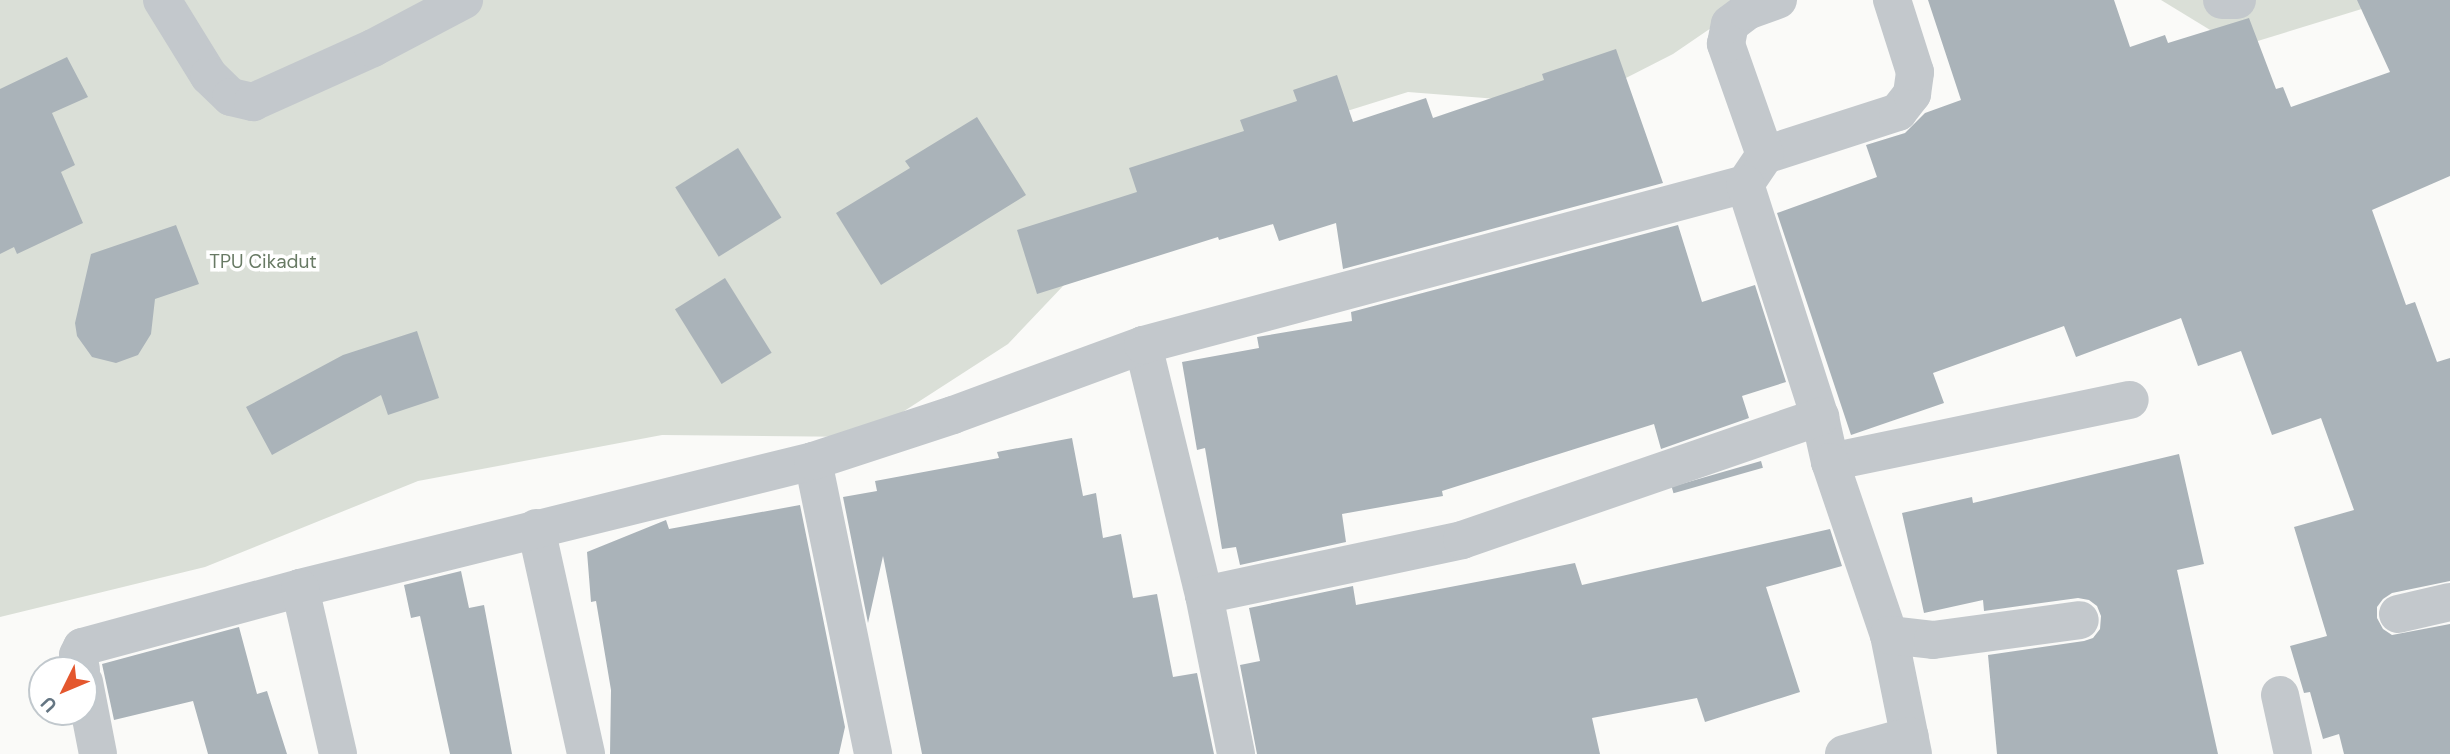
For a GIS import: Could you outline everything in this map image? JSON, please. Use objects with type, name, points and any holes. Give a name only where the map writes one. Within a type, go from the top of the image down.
[{"type":"street","points":[[162,0],[209,76],[231,97],[253,102],[373,48],[464,0]]},
{"type":"street","points":[[1778,0],[1747,11],[1730,24],[1726,44],[1755,170],[1830,462],[1889,635],[1911,745],[1844,754]]},
{"type":"street","points":[[78,656],[82,647],[300,588],[813,461],[953,415],[1143,345],[1755,170],[1898,112],[1912,94],[1915,72],[1892,0]]},
{"type":"street","points":[[2222,0],[2237,0]]},
{"type":"street","points":[[1143,345],[1205,596],[1236,754]]},
{"type":"street","points":[[1830,462],[2130,400]]},
{"type":"street","points":[[1205,596],[1462,540],[1820,417]]},
{"type":"street","points":[[813,461],[873,754]]},
{"type":"street","points":[[536,528],[586,754]]},
{"type":"street","points":[[300,588],[338,754]]},
{"type":"street","points":[[2398,614],[2450,602]]},
{"type":"street","points":[[1889,635],[1933,640],[2080,620]]},
{"type":"street","points":[[2280,695],[2293,754]]},
{"type":"street","points":[[93,726],[98,754]]},
{"type":"green space","name":"TPU Cikadut","points":[[0,0],[1752,0],[1673,54],[1573,105],[1408,92],[1257,139],[1121,225],[1008,344],[864,437],[662,435],[418,481],[205,567],[0,617]]},
{"type":"green space","points":[[2161,0],[2391,0],[2238,47]]},
{"type":"building","points":[[1928,0],[2114,0],[2130,47],[2165,35],[2168,43],[2249,18],[2276,89],[2283,87],[2291,107],[2390,72],[2357,0],[2450,0],[2450,176],[2372,210],[2406,305],[2415,302],[2437,362],[2450,358],[2450,581],[2392,593],[2377,607],[2377,618],[2383,629],[2392,635],[2450,624],[2450,754],[2344,754],[2339,734],[2323,739],[2310,692],[2304,693],[2290,646],[2327,636],[2294,527],[2354,510],[2321,418],[2272,435],[2241,351],[2198,366],[2181,318],[2076,357],[2064,326],[1933,373],[1944,403],[1851,435],[1777,213],[1877,177],[1866,145],[1905,133],[1925,113],[1961,100]]},
{"type":"building","points":[[1616,49],[1663,183],[1343,269],[1336,223],[1279,241],[1273,224],[1219,240],[1218,237],[1037,294],[1017,230],[1137,192],[1129,168],[1244,131],[1240,120],[1297,101],[1293,90],[1337,75],[1353,122],[1426,98],[1433,118],[1544,80],[1542,74]]},
{"type":"building","points":[[67,57],[88,97],[52,113],[75,165],[61,172],[83,223],[17,254],[14,247],[0,254],[0,89]]},
{"type":"building","points":[[977,117],[1026,195],[881,285],[836,213],[910,168],[905,161]]},
{"type":"building","points":[[738,148],[781,218],[719,257],[675,187]]},
{"type":"building","points":[[176,225],[199,284],[155,299],[151,334],[138,355],[116,363],[92,357],[77,336],[75,323],[91,254]]},
{"type":"building","points":[[1678,225],[1702,302],[1755,285],[1786,382],[1742,396],[1749,418],[1661,449],[1654,424],[1442,491],[1443,496],[1342,514],[1346,542],[1240,565],[1236,547],[1222,549],[1205,448],[1197,450],[1182,362],[1259,348],[1257,337],[1352,321],[1351,312]]},
{"type":"building","points":[[725,278],[772,353],[722,384],[675,309]]},
{"type":"building","points":[[417,331],[439,398],[388,415],[381,395],[272,455],[246,407],[343,355]]},
{"type":"building","points":[[1072,438],[1083,496],[1096,493],[1103,538],[1121,534],[1133,598],[1157,594],[1173,677],[1197,673],[1214,754],[922,754],[883,556],[868,623],[843,497],[877,491],[875,481],[999,458],[997,452]]},
{"type":"building","points":[[2179,454],[2204,564],[2177,570],[2218,754],[1997,754],[1988,655],[2093,638],[2100,629],[2101,616],[2097,606],[2089,600],[2078,598],[1984,611],[1983,600],[1924,613],[1902,513],[1972,497],[1973,503]]},
{"type":"building","points":[[1761,461],[1763,468],[1674,493],[1672,487]]},
{"type":"building","points":[[800,505],[845,727],[839,754],[610,754],[611,690],[596,601],[591,602],[587,552],[666,520],[669,529]]},
{"type":"building","points":[[1830,529],[1842,566],[1766,587],[1800,692],[1705,722],[1697,698],[1592,718],[1600,754],[1257,754],[1240,665],[1260,661],[1249,608],[1353,586],[1356,605],[1575,563],[1582,585]]},
{"type":"building","points":[[461,571],[469,608],[484,605],[512,754],[450,754],[420,616],[411,618],[404,585]]},
{"type":"building","points":[[239,627],[257,694],[267,691],[287,754],[208,754],[193,701],[114,720],[102,664]]}]
